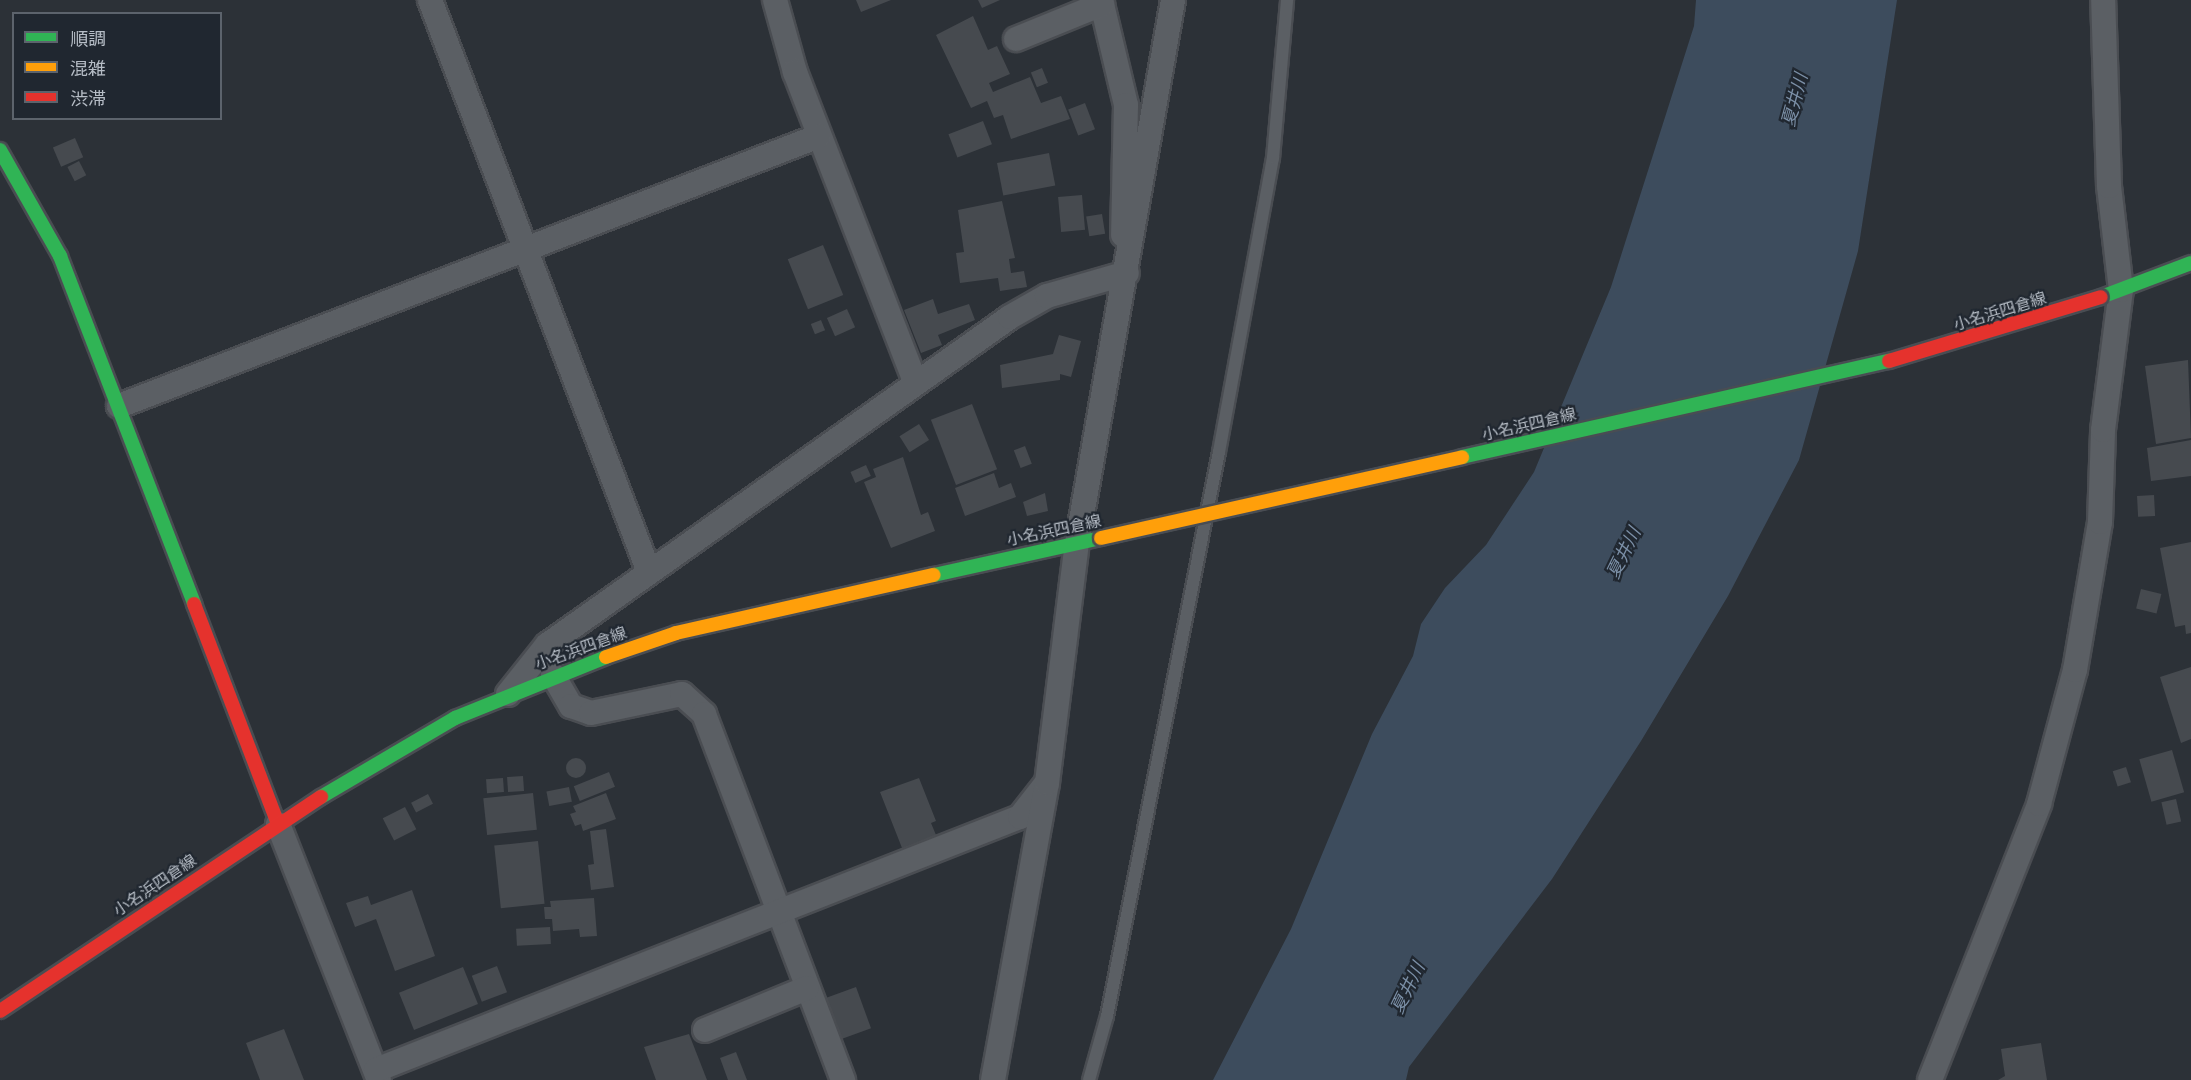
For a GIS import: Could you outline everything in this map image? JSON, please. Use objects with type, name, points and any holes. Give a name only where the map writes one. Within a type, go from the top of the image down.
[{"type":"main road","points":[[0,150],[60,256],[278,824]]},
{"type":"main road","name":"小名浜四倉線","points":[[0,1011],[278,824],[405,745],[553,675],[676,633],[1894,360],[2111,294],[2191,263]]},
{"type":"street","points":[[430,0],[649,572]]},
{"type":"street","points":[[775,0],[819,136],[915,382]]},
{"type":"street","points":[[993,1080],[1047,783],[1077,543],[1129,262],[1173,0]]},
{"type":"street","points":[[1930,1080],[2039,804],[2075,670],[2100,522],[2111,294],[2103,0]]},
{"type":"street","points":[[1016,39],[1102,2],[1126,105],[1121,232],[1129,262]]},
{"type":"street","points":[[119,406],[819,136]]},
{"type":"street","points":[[506,696],[547,645],[915,382],[1047,296],[1129,262]]},
{"type":"street","points":[[553,675],[571,705],[591,714],[682,694],[704,714],[843,1080]]},
{"type":"street","points":[[278,824],[377,1075],[778,912],[1020,817],[1047,783]]},
{"type":"street","points":[[705,1030],[807,988]]},
{"type":"lane","points":[[1089,1080],[1107,1016],[1219,452],[1272,158],[1287,0]]},
{"type":"water","name":"夏井川","points":[[1696,0],[1897,0],[1858,251],[1799,460],[1728,596],[1641,741],[1552,879],[1409,1067],[1406,1080],[1213,1080],[1291,929],[1372,734],[1413,656],[1421,624],[1445,588],[1486,545],[1534,472],[1611,287],[1694,26]]},
{"type":"building","points":[[856,0],[891,0],[861,12]]},
{"type":"building","points":[[978,0],[1000,0],[982,8]]},
{"type":"building","points":[[973,16],[988,50],[997,46],[1010,74],[989,83],[993,92],[1030,77],[1041,103],[1061,96],[1070,119],[1011,139],[1003,115],[994,118],[987,101],[971,108],[936,35]]},
{"type":"building","points":[[1042,68],[1048,83],[1037,87],[1031,72]]},
{"type":"building","points":[[1085,103],[1095,129],[1078,136],[1068,109]]},
{"type":"building","points":[[983,121],[992,144],[957,158],[948,134]]},
{"type":"building","points":[[75,138],[83,157],[61,167],[53,147]]},
{"type":"building","points":[[1049,153],[1055,185],[1003,196],[997,163]]},
{"type":"building","points":[[79,161],[86,175],[75,181],[67,167]]},
{"type":"building","points":[[1082,195],[1085,230],[1061,232],[1058,197]]},
{"type":"building","points":[[1002,201],[1015,258],[1009,259],[1011,273],[1024,271],[1027,287],[1000,291],[998,278],[960,283],[956,253],[964,252],[958,210]]},
{"type":"building","points":[[1102,214],[1105,234],[1089,236],[1086,217]]},
{"type":"building","points":[[823,245],[843,295],[808,309],[788,259]]},
{"type":"building","points":[[933,299],[938,314],[969,304],[975,320],[938,335],[942,345],[921,353],[904,310]]},
{"type":"building","points":[[847,309],[855,327],[835,336],[827,318]]},
{"type":"building","points":[[821,320],[825,330],[815,334],[811,324]]},
{"type":"building","points":[[1059,335],[1081,341],[1071,377],[1060,374],[1060,380],[1002,388],[1000,365],[1053,354]]},
{"type":"building","points":[[2188,360],[2191,438],[2156,444],[2145,366]]},
{"type":"building","points":[[972,404],[997,469],[956,485],[931,420]]},
{"type":"building","points":[[919,424],[929,440],[910,452],[899,436]]},
{"type":"building","points":[[2191,440],[2191,476],[2151,481],[2147,448]]},
{"type":"building","points":[[1025,446],[1032,464],[1021,468],[1014,450]]},
{"type":"building","points":[[903,457],[921,515],[928,512],[935,531],[891,548],[864,482],[876,477],[873,469]]},
{"type":"building","points":[[866,465],[871,476],[855,483],[850,472]]},
{"type":"building","points":[[994,473],[999,488],[1011,483],[1016,497],[965,516],[955,488]]},
{"type":"building","points":[[1045,493],[1048,511],[1027,516],[1023,502]]},
{"type":"building","points":[[2154,495],[2155,516],[2138,517],[2137,496]]},
{"type":"building","points":[[2191,542],[2191,633],[2186,634],[2185,625],[2175,627],[2160,548]]},
{"type":"building","points":[[2141,589],[2161,594],[2157,613],[2136,608]]},
{"type":"building","points":[[2191,667],[2191,739],[2181,743],[2160,677]]},
{"type":"building","points":[[2172,750],[2184,792],[2151,802],[2139,759]]},
{"type":"building","points":[[576,758],[583,761],[586,768],[583,775],[576,778],[569,775],[566,768],[569,761]]},
{"type":"building","points":[[2126,767],[2131,782],[2118,787],[2113,771]]},
{"type":"building","points":[[609,772],[615,787],[580,801],[574,786]]},
{"type":"building","points":[[523,776],[524,791],[508,792],[507,777]]},
{"type":"building","points":[[503,778],[504,792],[487,793],[486,779]]},
{"type":"building","points":[[919,778],[936,821],[931,823],[936,835],[902,848],[880,792]]},
{"type":"building","points":[[569,787],[572,802],[549,806],[546,791]]},
{"type":"building","points":[[533,793],[537,830],[487,835],[483,798]]},
{"type":"building","points":[[606,793],[616,819],[583,831],[581,824],[575,826],[570,814],[576,812],[573,806]]},
{"type":"building","points":[[428,794],[433,804],[416,812],[411,803]]},
{"type":"building","points":[[2176,799],[2181,821],[2167,825],[2161,802]]},
{"type":"building","points":[[405,807],[416,829],[394,841],[383,818]]},
{"type":"building","points":[[606,829],[614,887],[591,890],[588,865],[594,864],[590,831]]},
{"type":"building","points":[[538,841],[545,904],[501,908],[494,846]]},
{"type":"building","points":[[412,890],[435,956],[395,971],[376,919],[355,927],[346,903],[368,896],[371,905]]},
{"type":"building","points":[[594,898],[597,936],[580,937],[579,929],[553,931],[552,919],[545,919],[544,907],[551,907],[550,901]]},
{"type":"building","points":[[550,927],[551,944],[517,946],[516,929]]},
{"type":"building","points":[[497,966],[507,992],[482,1002],[472,976]]},
{"type":"building","points":[[463,967],[478,1004],[414,1030],[399,993]]},
{"type":"building","points":[[856,987],[871,1028],[835,1041],[820,1000]]},
{"type":"building","points":[[284,1029],[304,1080],[260,1080],[246,1043]]},
{"type":"building","points":[[689,1034],[707,1080],[656,1080],[644,1047]]},
{"type":"building","points":[[2041,1043],[2047,1080],[1998,1080],[2005,1076],[2001,1049]]},
{"type":"building","points":[[736,1052],[747,1080],[728,1080],[720,1058]]},
{"type":"traffic: fast","points":[[0,150],[60,256],[194,604]]},
{"type":"traffic: fast","points":[[2101,297],[2191,263]]},
{"type":"traffic: fast","points":[[1462,457],[1889,361]]},
{"type":"traffic: fast","points":[[934,575],[1101,538]]},
{"type":"traffic: fast","points":[[321,797],[455,718],[606,657]]},
{"type":"traffic: slow","points":[[1101,538],[1462,457]]},
{"type":"traffic: slow","points":[[606,657],[676,633],[934,575]]},
{"type":"traffic: jam","points":[[1889,361],[2101,297]]},
{"type":"traffic: jam","points":[[194,604],[278,824]]},
{"type":"traffic: jam","points":[[0,1011],[321,797]]}]
